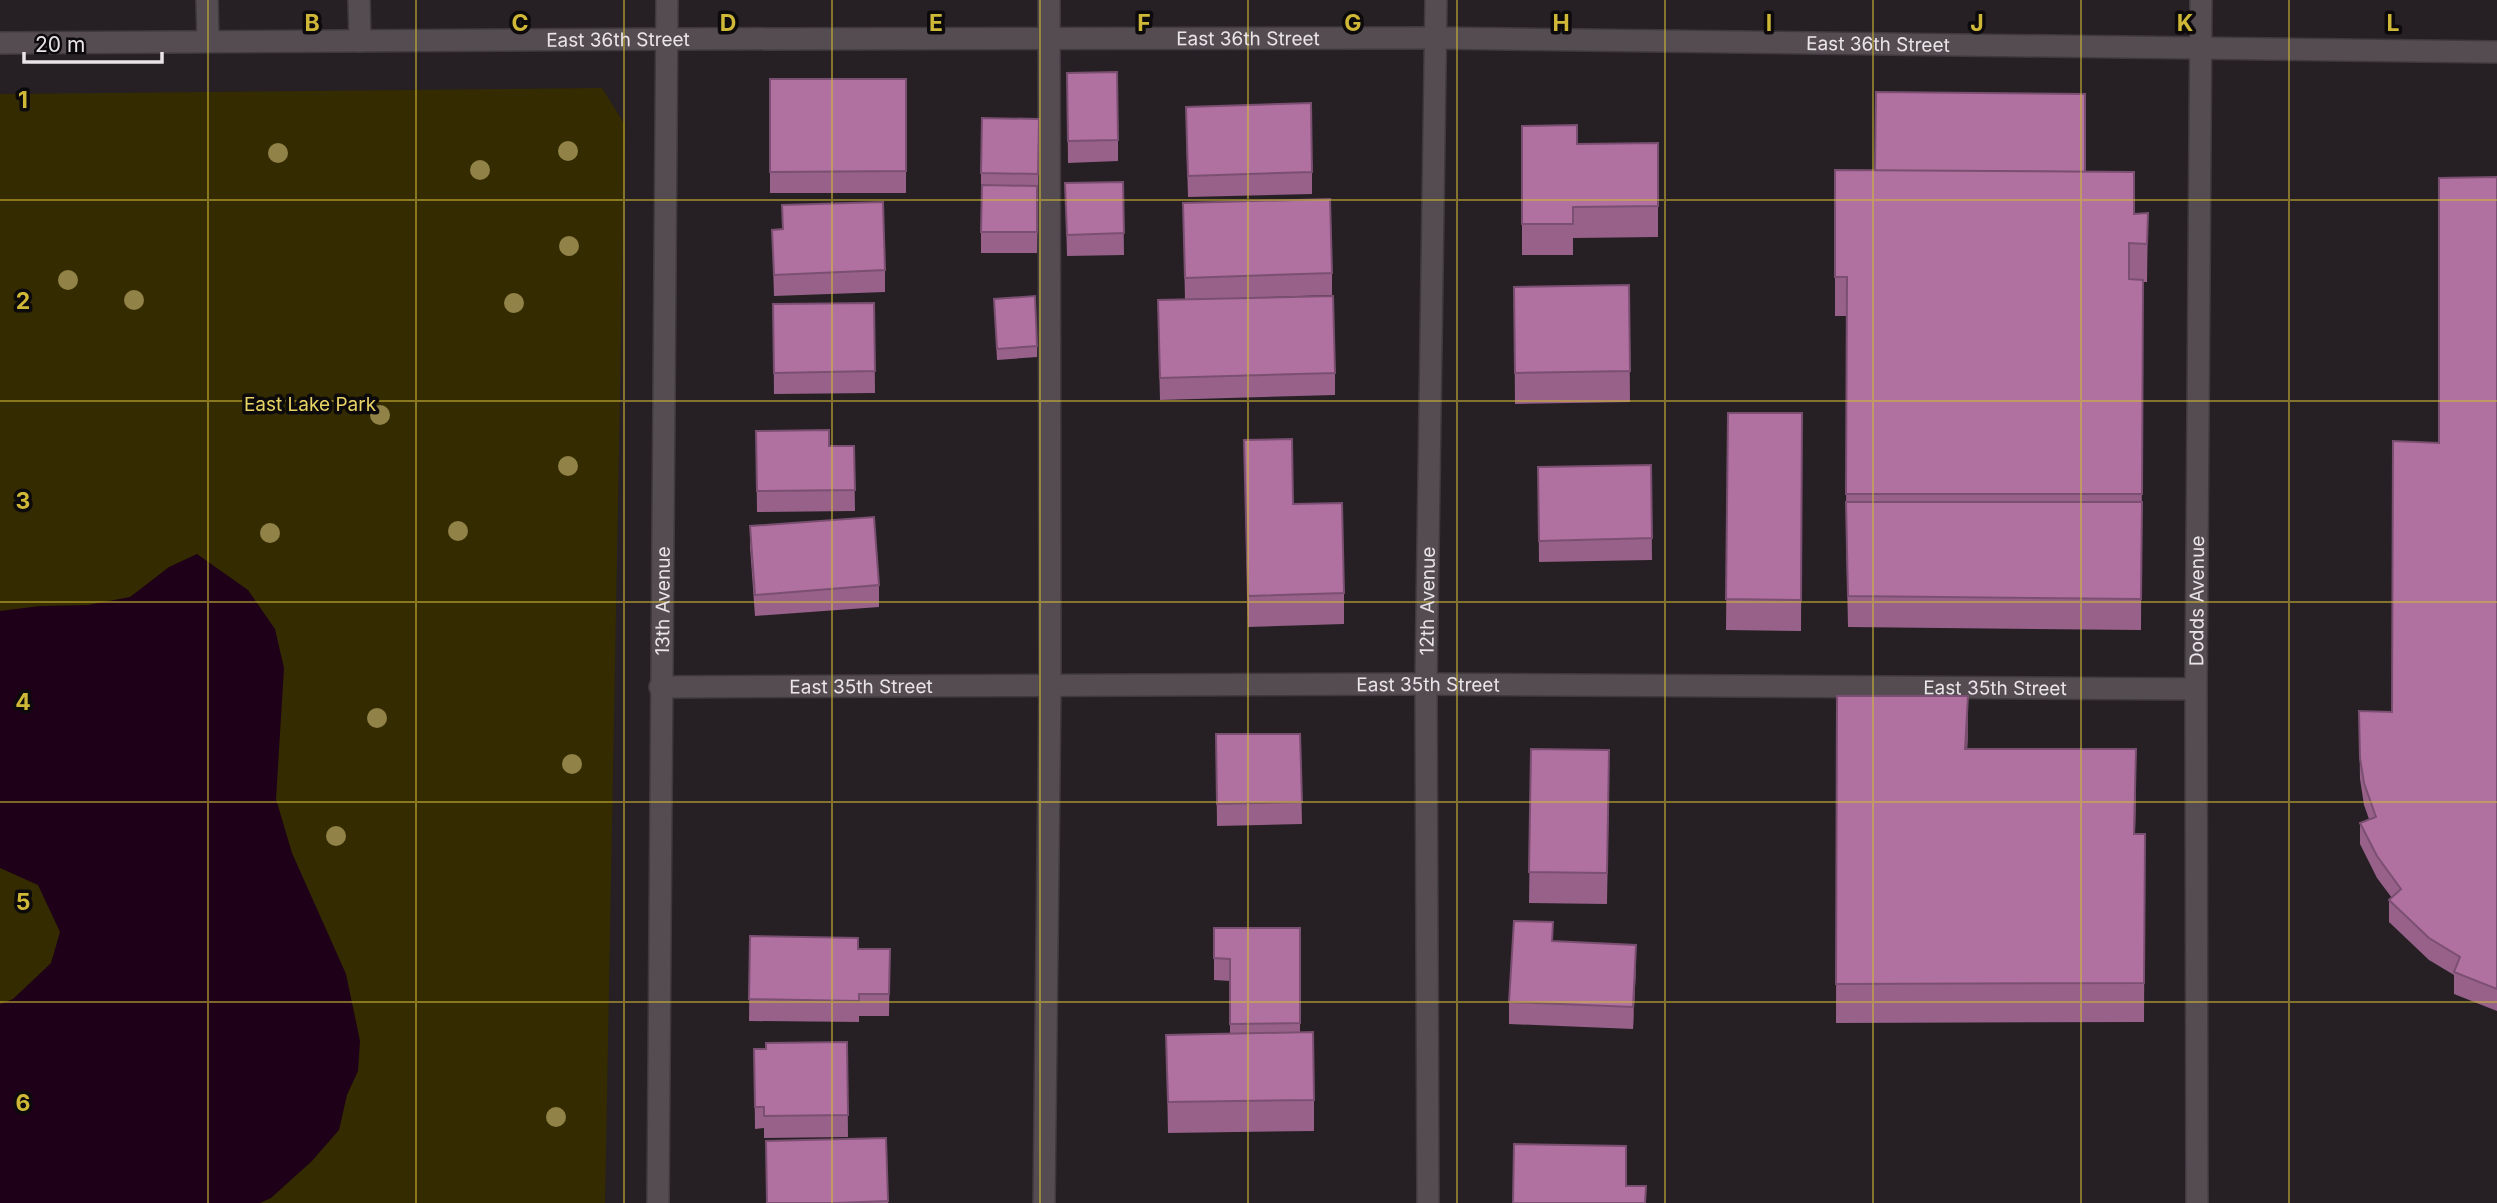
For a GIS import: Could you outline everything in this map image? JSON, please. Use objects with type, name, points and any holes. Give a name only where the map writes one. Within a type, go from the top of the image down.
[{"type":"street","points":[[207,0],[208,41]]},
{"type":"street","points":[[359,0],[360,41]]},
{"type":"street","name":"13th Avenue","points":[[658,1203],[667,0]]},
{"type":"street","points":[[1044,1203],[1050,685],[1049,0]]},
{"type":"street","name":"12th Avenue","points":[[1428,1203],[1426,684],[1436,0]]},
{"type":"street","name":"Dodds Avenue","points":[[2197,1203],[2196,689],[2201,0]]},
{"type":"street","name":"East 36th Street","points":[[0,43],[1436,38],[2497,52]]},
{"type":"street","name":"East 35th Street","points":[[660,687],[1426,684],[2196,689]]},
{"type":"green space","name":"East Lake Park","points":[[602,88],[625,125],[605,1203],[0,1203],[0,94]]},
{"type":"shaded area","points":[[197,554],[248,590],[275,629],[284,668],[276,799],[292,853],[346,974],[360,1041],[358,1071],[347,1095],[339,1130],[312,1161],[271,1198],[260,1203],[0,1203],[0,1004],[13,999],[51,963],[60,932],[38,885],[0,868],[0,611],[40,606],[88,605],[130,597],[169,567]]},
{"type":"building","points":[[1117,72],[1118,140],[1068,141],[1067,73]]},
{"type":"building","points":[[770,79],[906,79],[906,171],[770,172]]},
{"type":"building","points":[[1876,92],[2085,94],[2085,172],[1875,171]]},
{"type":"building","points":[[1311,103],[1312,172],[1188,176],[1186,107]]},
{"type":"building","points":[[982,118],[1039,119],[1038,174],[981,173]]},
{"type":"building","points":[[1577,125],[1577,144],[1658,143],[1658,206],[1573,207],[1573,224],[1522,224],[1522,126]]},
{"type":"building","points":[[1835,170],[2134,172],[2134,214],[2148,213],[2147,244],[2129,243],[2129,279],[2143,280],[2142,494],[1846,494],[1847,277],[1835,277]]},
{"type":"building","points":[[2497,177],[2497,989],[2454,972],[2460,957],[2429,938],[2389,900],[2401,889],[2377,856],[2360,823],[2376,817],[2364,783],[2360,758],[2359,711],[2392,712],[2393,441],[2439,443],[2439,178]]},
{"type":"building","points":[[1123,182],[1124,233],[1067,235],[1065,183]]},
{"type":"building","points":[[982,185],[1037,186],[1037,232],[981,232]]},
{"type":"building","points":[[1330,199],[1332,273],[1185,278],[1183,203]]},
{"type":"building","points":[[883,202],[885,270],[774,275],[772,230],[783,229],[782,205]]},
{"type":"building","points":[[1629,285],[1630,371],[1515,373],[1514,287]]},
{"type":"building","points":[[1035,296],[1037,346],[997,349],[994,299]]},
{"type":"building","points":[[1333,296],[1335,373],[1160,378],[1158,300]]},
{"type":"building","points":[[874,303],[875,371],[774,373],[773,304]]},
{"type":"building","points":[[1728,413],[1802,413],[1801,600],[1726,599]]},
{"type":"building","points":[[829,430],[829,446],[854,446],[855,490],[757,491],[756,431]]},
{"type":"building","points":[[1292,439],[1293,504],[1342,503],[1344,593],[1248,596],[1244,440]]},
{"type":"building","points":[[1651,465],[1652,538],[1539,541],[1538,467]]},
{"type":"building","points":[[1846,502],[2142,502],[2141,599],[1848,596]]},
{"type":"building","points":[[874,517],[879,585],[755,595],[750,526]]},
{"type":"building","points":[[1837,696],[1968,696],[1965,749],[2136,749],[2134,834],[2145,834],[2144,983],[1836,984]]},
{"type":"building","points":[[1216,734],[1300,734],[1302,802],[1217,804]]},
{"type":"building","points":[[1531,749],[1609,750],[1607,873],[1529,872]]},
{"type":"building","points":[[1514,921],[1553,922],[1552,941],[1636,945],[1633,1007],[1509,1002]]},
{"type":"building","points":[[1214,928],[1300,928],[1300,1023],[1230,1024],[1230,959],[1214,958]]},
{"type":"building","points":[[750,936],[858,938],[858,949],[890,949],[889,994],[859,994],[859,1001],[749,999]]},
{"type":"building","points":[[1313,1032],[1314,1100],[1168,1102],[1166,1035]]},
{"type":"building","points":[[847,1042],[848,1115],[764,1116],[764,1107],[755,1107],[754,1049],[766,1049],[766,1043]]},
{"type":"building","points":[[886,1138],[888,1201],[767,1203],[766,1141]]},
{"type":"building","points":[[1514,1144],[1626,1146],[1626,1186],[1646,1186],[1645,1203],[1513,1203]]}]
